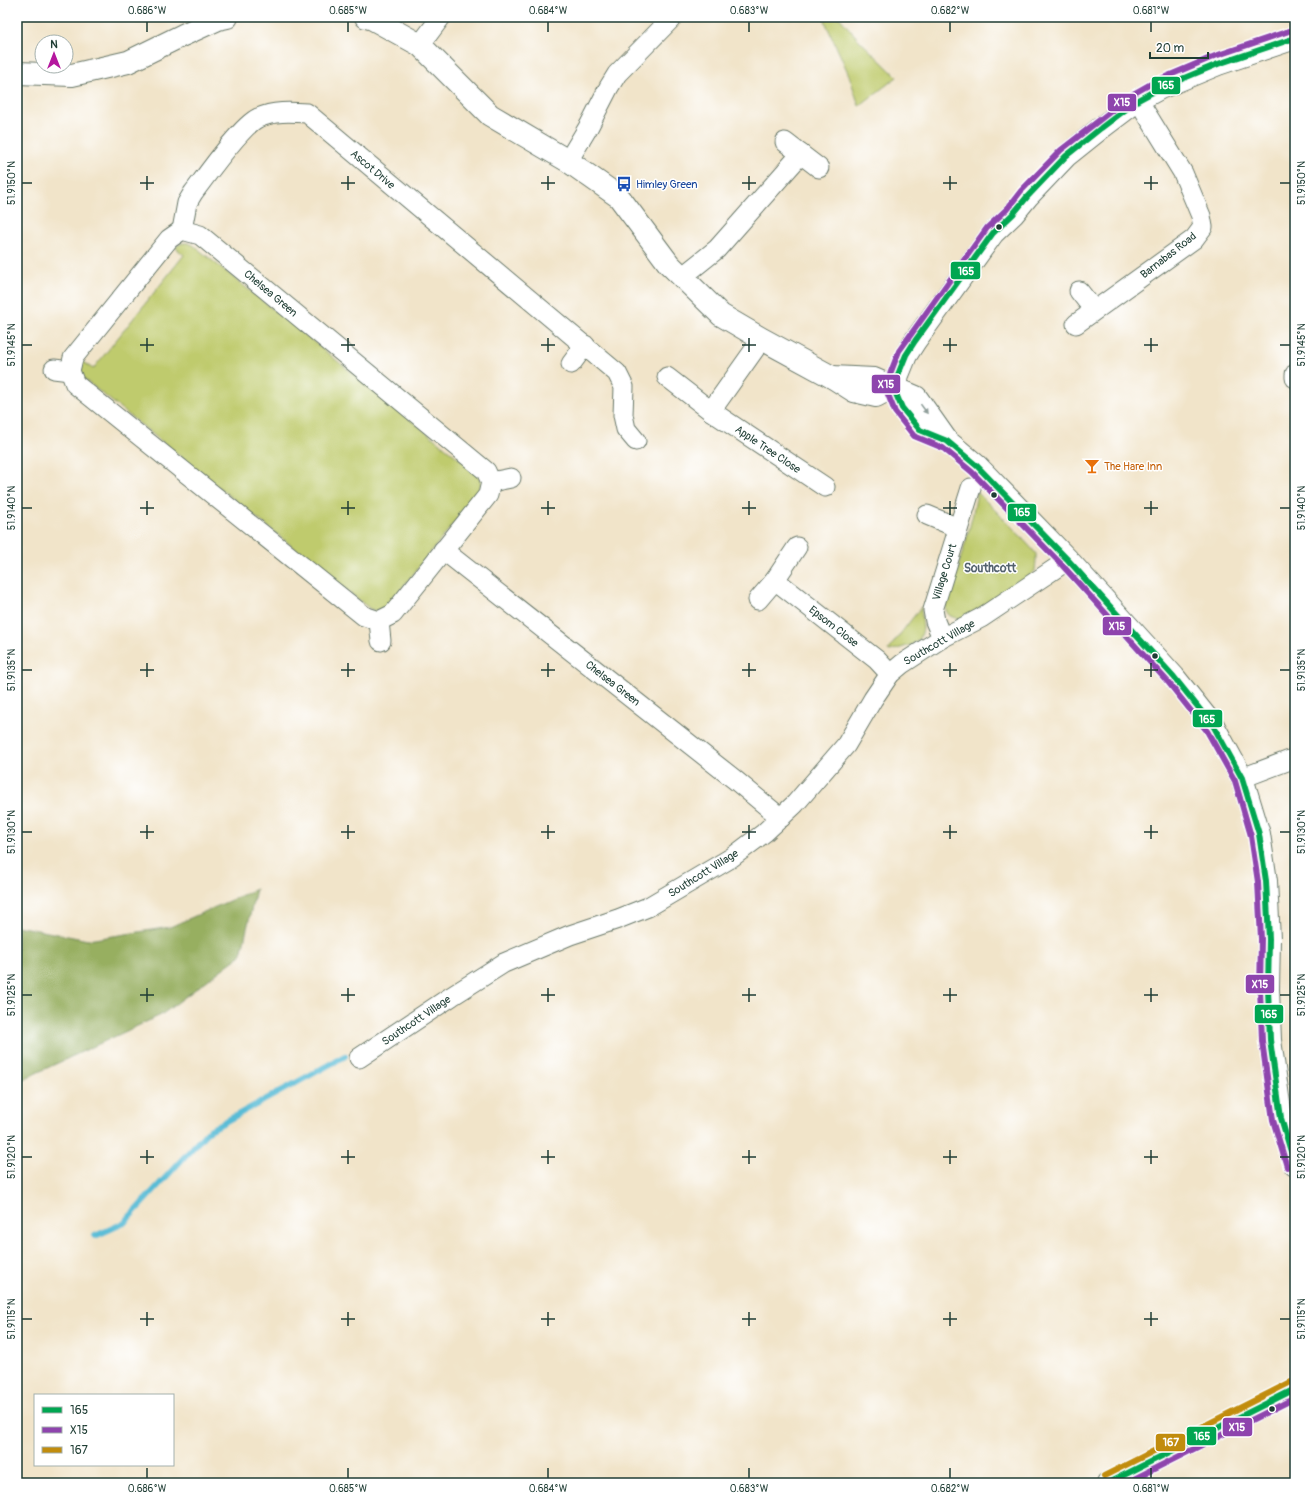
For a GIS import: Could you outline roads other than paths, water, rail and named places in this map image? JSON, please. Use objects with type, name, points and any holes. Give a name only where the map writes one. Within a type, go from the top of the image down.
[{"type":"street","points":[[17,73],[72,75],[128,62],[218,19],[227,17]]},
{"type":"street","points":[[366,17],[373,19],[420,45],[490,115],[568,161],[619,197],[669,264],[721,314],[762,339],[832,377],[874,379],[893,387],[902,408],[920,430],[947,442],[977,466],[1068,560],[1174,677],[1214,727],[1242,778],[1259,834],[1266,881],[1269,939],[1268,989],[1270,1040],[1281,1118],[1295,1165]]},
{"type":"street","points":[[420,45],[441,17]]},
{"type":"street","points":[[568,161],[617,74],[672,17]]},
{"type":"street","points":[[893,387],[906,355],[915,340],[993,233],[1013,214],[1066,156],[1138,100],[1160,88],[1218,64],[1295,38]]},
{"type":"street","name":"Barnabas Road","points":[[1076,324],[1194,239],[1203,227],[1201,216],[1182,173],[1138,100]]},
{"type":"street","name":"Ascot Drive","points":[[182,230],[187,203],[193,193],[244,128],[257,118],[272,113],[287,111],[307,113],[586,345],[617,373],[624,387],[623,415],[626,429],[636,441]]},
{"type":"street","points":[[785,142],[819,168]]},
{"type":"street","points":[[682,277],[717,249],[801,154]]},
{"type":"street","points":[[182,230],[169,239],[62,370],[75,384],[364,616],[379,621],[393,614],[488,495],[490,482],[511,478]]},
{"type":"street","name":"Chelsea Green","points":[[182,230],[200,235],[486,471],[490,482]]},
{"type":"street","points":[[1079,290],[1094,310]]},
{"type":"street","points":[[710,411],[762,339]]},
{"type":"street","points":[[571,364],[586,345]]},
{"type":"street","name":"Apple Tree Close","points":[[667,377],[710,411],[825,487]]},
{"type":"street","name":"Village Court","points":[[942,638],[935,621],[933,610],[970,488]]},
{"type":"street","name":"Village Court","points":[[927,515],[958,528]]},
{"type":"street","points":[[758,600],[775,580],[797,547]]},
{"type":"street","name":"Chelsea Green","points":[[443,550],[747,789],[781,818]]},
{"type":"street","name":"Southcott Village","points":[[359,1058],[452,996],[504,964],[570,935],[648,907],[731,858],[796,804],[846,745],[873,699],[890,674],[902,664],[942,638],[981,618],[1068,560]]},
{"type":"street","name":"Epsom Close","points":[[775,580],[877,660],[890,674]]},
{"type":"street","points":[[379,621],[381,641]]},
{"type":"street","points":[[1242,778],[1295,758]]},
{"type":"street","points":[[1108,1483],[1295,1389]]},
{"type":"waterway","points":[[95,1236],[124,1223],[208,1131],[345,1056]]},
{"type":"place","name":"Himley Green","points":[[624,184]]},
{"type":"place","name":"The Hare Inn","points":[[1092,466]]},
{"type":"district","name":"Southcott","points":[[990,568]]}]
